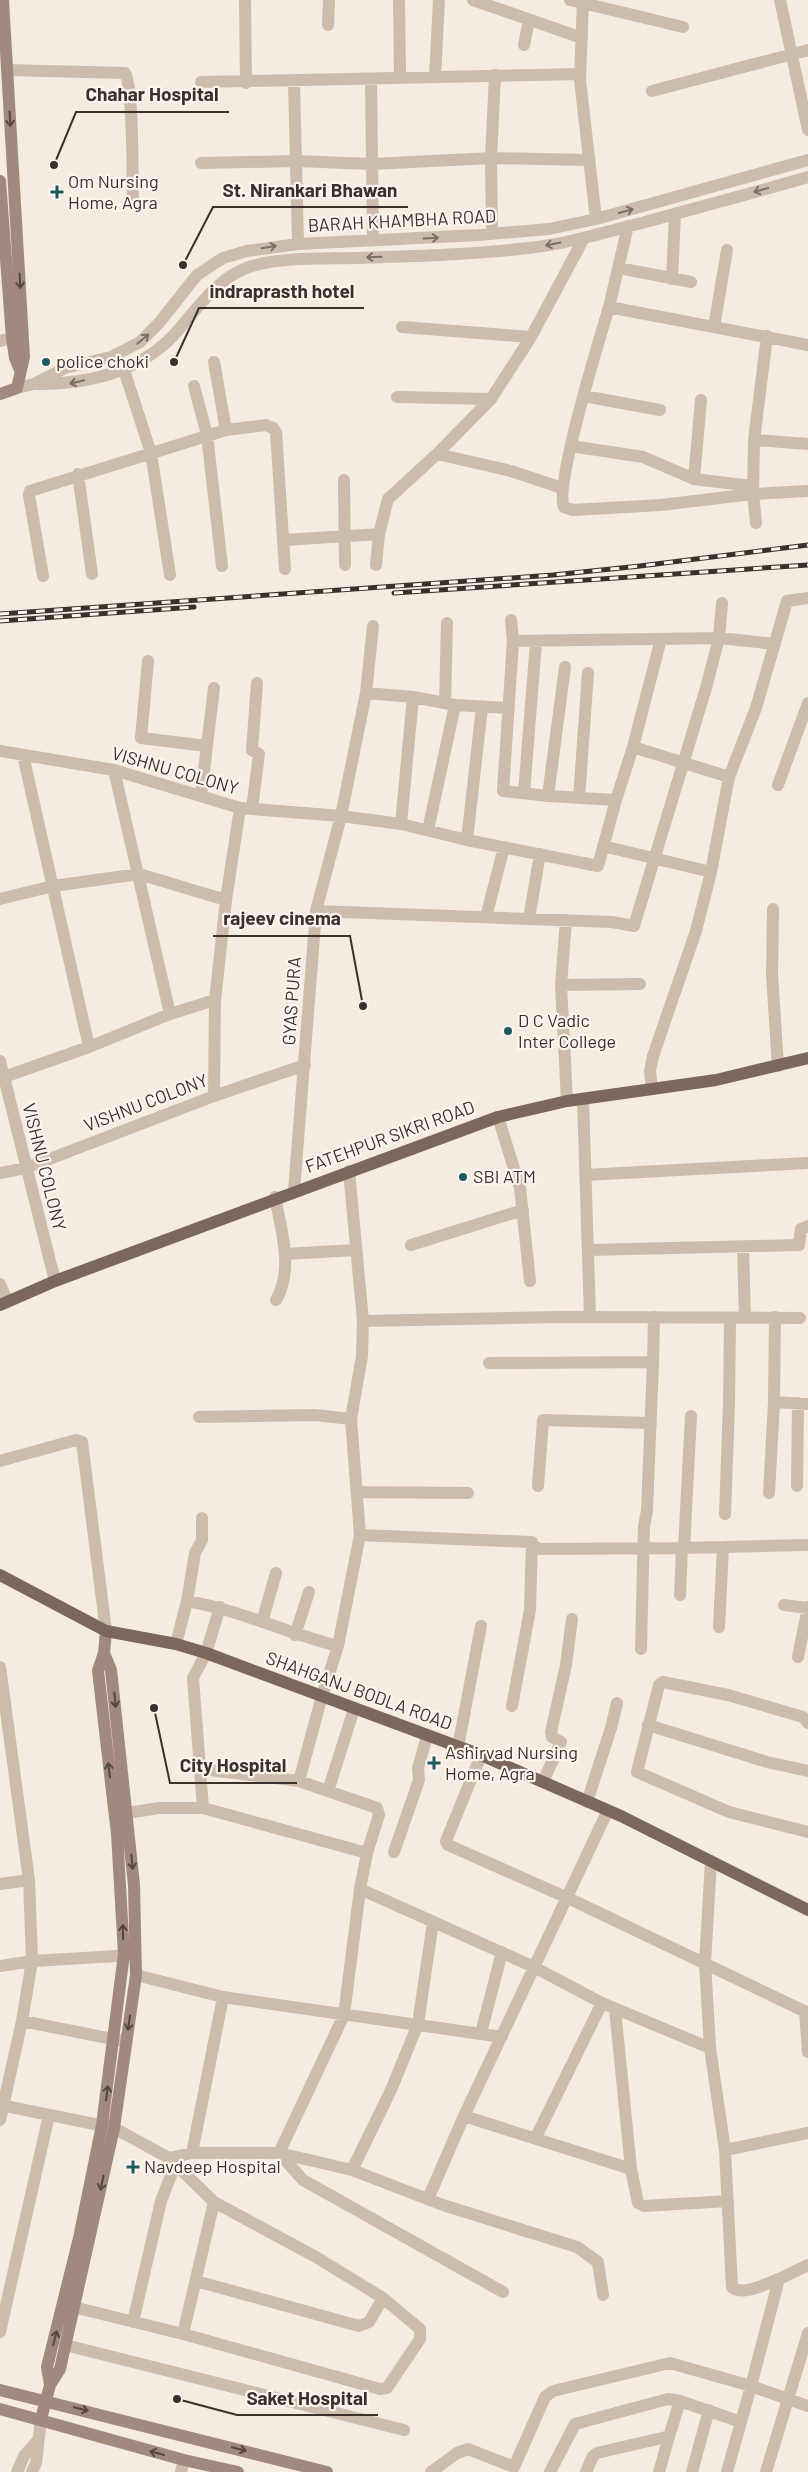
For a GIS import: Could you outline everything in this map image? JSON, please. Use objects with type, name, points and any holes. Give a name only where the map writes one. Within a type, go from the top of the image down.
[{"type":"main road","name":"FATEHPUR SIKRI ROAD","points":[[4,1303],[55,1280],[275,1197],[498,1117],[567,1101],[716,1080],[808,1058]]},
{"type":"main road","name":"SHAHGANJ BODLA ROAD","points":[[0,1575],[106,1631],[176,1644],[206,1653],[481,1755],[608,1810],[808,1910]]},
{"type":"street","points":[[3,0],[24,357],[17,388]]},
{"type":"street","points":[[245,0],[246,83]]},
{"type":"street","points":[[328,25],[329,0]]},
{"type":"street","points":[[398,0],[400,78]]},
{"type":"street","points":[[435,77],[439,0]]},
{"type":"street","points":[[473,0],[582,38]]},
{"type":"street","points":[[570,0],[683,27]]},
{"type":"street","points":[[780,0],[808,130]]},
{"type":"street","points":[[583,2],[580,74],[596,219]]},
{"type":"street","points":[[524,45],[529,20]]},
{"type":"street","points":[[652,91],[808,50]]},
{"type":"street","points":[[7,70],[125,72],[129,85],[133,203]]},
{"type":"street","points":[[201,82],[294,82],[580,74]]},
{"type":"street","points":[[492,234],[491,158],[494,75]]},
{"type":"street","points":[[370,80],[373,240]]},
{"type":"street","points":[[294,82],[298,244]]},
{"type":"street","points":[[201,162],[297,161],[372,164],[491,158],[589,160]]},
{"type":"street","name":"BARAH KHAMBHA ROAD","points":[[34,384],[65,368],[111,357],[140,342],[159,323],[197,275],[223,258],[247,251],[298,244],[492,234],[549,229],[596,219],[808,160]]},
{"type":"street","name":"BARAH KHAMBHA ROAD","points":[[0,394],[34,384],[69,384],[124,370],[148,356],[172,337],[208,296],[229,276],[252,266],[309,259],[436,255],[529,248],[584,238],[808,177]]},
{"type":"street","points":[[0,181],[6,340],[20,370]]},
{"type":"street","points":[[672,279],[675,214]]},
{"type":"street","points":[[628,226],[619,268],[571,446],[562,488],[564,507],[573,510],[661,505],[753,490]]},
{"type":"street","points":[[376,565],[379,534],[386,504],[391,494],[437,454],[491,399],[531,337],[584,238]]},
{"type":"street","points":[[714,326],[727,250]]},
{"type":"street","points":[[619,268],[691,282]]},
{"type":"street","points":[[608,307],[808,345]]},
{"type":"street","points":[[402,327],[531,337]]},
{"type":"street","points":[[756,523],[753,490],[754,440],[767,336]]},
{"type":"street","points":[[214,362],[226,430]]},
{"type":"street","points":[[124,370],[151,453],[170,575]]},
{"type":"street","points":[[194,386],[207,435],[222,566]]},
{"type":"street","points":[[584,396],[660,410]]},
{"type":"street","points":[[396,397],[491,399]]},
{"type":"street","points":[[694,479],[701,400]]},
{"type":"street","points":[[43,576],[29,494],[33,489],[207,435],[226,430],[266,425],[273,428],[276,432],[285,569]]},
{"type":"street","points":[[754,440],[808,444]]},
{"type":"street","points":[[571,446],[643,458],[694,479],[753,490],[808,491]]},
{"type":"street","points":[[437,454],[511,471],[562,488]]},
{"type":"street","points":[[78,474],[92,574]]},
{"type":"street","points":[[344,480],[345,565]]},
{"type":"street","points":[[284,540],[379,534]]},
{"type":"street","points":[[652,1089],[650,1071],[652,1056],[696,930],[711,872],[730,777],[756,708],[787,601],[808,598]]},
{"type":"street","points":[[316,911],[612,922],[634,926],[719,638],[722,603]]},
{"type":"street","points":[[511,620],[513,641],[510,708],[501,788],[503,791],[548,796],[616,800]]},
{"type":"street","points":[[428,830],[450,704],[447,623]]},
{"type":"street","name":"GYAS PURA","points":[[294,1191],[316,911],[341,816],[366,693],[373,626]]},
{"type":"street","points":[[513,641],[719,638],[774,644]]},
{"type":"street","points":[[661,639],[633,747],[603,846],[711,872]]},
{"type":"street","points":[[524,792],[536,642]]},
{"type":"street","points":[[148,661],[141,738],[207,746]]},
{"type":"street","points":[[548,796],[565,667]]},
{"type":"street","points":[[579,798],[588,673]]},
{"type":"street","points":[[214,1096],[216,1000],[226,900],[259,754],[252,750],[257,683]]},
{"type":"street","points":[[201,795],[214,688]]},
{"type":"street","points":[[366,693],[413,697],[450,704],[510,708]]},
{"type":"street","points":[[401,824],[413,697]]},
{"type":"street","points":[[778,785],[808,703]]},
{"type":"street","points":[[467,840],[482,707]]},
{"type":"street","points":[[633,747],[730,777]]},
{"type":"street","name":"VISHNU COLONY","points":[[0,751],[114,770],[246,809],[341,816],[401,824],[504,848],[598,866],[603,846]]},
{"type":"street","points":[[23,755],[89,1047]]},
{"type":"street","points":[[114,770],[170,1014]]},
{"type":"street","points":[[486,917],[504,848]]},
{"type":"street","points":[[529,919],[540,854]]},
{"type":"street","points":[[0,899],[53,886],[139,874],[226,900]]},
{"type":"street","points":[[773,909],[772,975],[778,1066]]},
{"type":"street","points":[[566,920],[561,985],[567,1101]]},
{"type":"street","points":[[561,985],[640,984]]},
{"type":"street","points":[[4,1077],[89,1047],[170,1014],[216,1000]]},
{"type":"street","name":"VISHNU COLONY","points":[[0,1061],[55,1280]]},
{"type":"street","name":"VISHNU COLONY","points":[[0,1173],[26,1168],[214,1096],[305,1065]]},
{"type":"street","points":[[583,1099],[585,1175],[590,1250],[590,1317]]},
{"type":"street","points":[[498,1117],[520,1188],[524,1210],[530,1281]]},
{"type":"street","points":[[585,1175],[808,1163]]},
{"type":"street","points":[[299,1781],[338,1646],[360,1535],[351,1419],[362,1356],[363,1321],[349,1171]]},
{"type":"street","points":[[275,1197],[285,1254],[284,1284],[276,1300]]},
{"type":"street","points":[[411,1245],[524,1210]]},
{"type":"street","points":[[590,1250],[799,1245],[801,1229],[808,1226]]},
{"type":"street","points":[[743,1246],[745,1318]]},
{"type":"street","points":[[285,1254],[355,1250]]},
{"type":"street","points":[[0,1284],[4,1303]]},
{"type":"street","points":[[363,1321],[590,1317],[800,1318]]},
{"type":"street","points":[[641,1649],[654,1317]]},
{"type":"street","points":[[769,1493],[774,1402],[775,1317]]},
{"type":"street","points":[[725,1514],[730,1318]]},
{"type":"street","points":[[489,1363],[653,1362]]},
{"type":"street","points":[[774,1402],[803,1404],[796,1486]]},
{"type":"street","points":[[199,1417],[315,1415],[351,1419]]},
{"type":"street","points":[[680,1595],[691,1416]]},
{"type":"street","points":[[538,1486],[543,1420],[651,1422]]},
{"type":"street","points":[[0,1461],[76,1440],[82,1442],[106,1631],[104,1653],[98,1671],[117,1834],[124,1954],[114,2040],[108,2126]]},
{"type":"street","points":[[357,1492],[468,1493]]},
{"type":"street","points":[[176,1644],[187,1600],[195,1553],[202,1540],[202,1518]]},
{"type":"street","points":[[360,1535],[532,1542],[538,1548],[644,1549],[808,1545]]},
{"type":"street","points":[[512,1706],[530,1610],[532,1542]]},
{"type":"street","points":[[719,1627],[723,1547]]},
{"type":"street","points":[[262,1622],[276,1573]]},
{"type":"street","points":[[295,1635],[309,1592]]},
{"type":"street","points":[[187,1600],[220,1607],[295,1635],[338,1646]]},
{"type":"street","points":[[784,1605],[808,1607],[798,1657]]},
{"type":"street","points":[[203,1808],[193,1678],[206,1653],[220,1607]]},
{"type":"street","points":[[543,1782],[561,1742],[552,1737],[551,1732],[566,1665],[572,1619]]},
{"type":"street","points":[[458,1747],[481,1626]]},
{"type":"street","points":[[32,2472],[41,2419],[50,2385],[60,2369],[65,2345],[69,2306],[127,2042],[136,1975],[137,1955],[127,1812],[111,1670],[104,1653]]},
{"type":"street","points":[[0,1667],[4,1717],[29,1880],[32,1961],[22,2021],[0,2120]]},
{"type":"street","points":[[808,1723],[803,1717],[728,1695],[663,1682],[659,1685],[637,1772],[729,1812],[808,1832]]},
{"type":"street","points":[[587,1802],[609,1735],[617,1703]]},
{"type":"street","points":[[328,1791],[354,1709]]},
{"type":"street","points":[[648,1725],[767,1762],[808,1771]]},
{"type":"street","points":[[394,1852],[419,1780],[418,1768],[427,1736]]},
{"type":"street","points":[[481,1755],[446,1843],[568,1898],[807,2012],[808,2052]]},
{"type":"street","points":[[201,1769],[299,1781],[377,1808],[379,1815],[367,1852],[360,1889],[344,2015],[279,2153]]},
{"type":"street","points":[[127,1812],[159,1808],[203,1808],[367,1852]]},
{"type":"street","points":[[428,2199],[464,2116],[608,1810]]},
{"type":"street","points":[[711,1861],[705,1963],[710,2048],[725,2150],[732,2287],[738,2290],[754,2288],[780,2279],[808,2265]]},
{"type":"street","points":[[0,1884],[29,1880]]},
{"type":"street","points":[[360,1889],[534,1967],[615,2009],[710,2048]]},
{"type":"street","points":[[352,2170],[391,2090],[418,2024],[433,1922]]},
{"type":"street","points":[[481,2033],[502,1952]]},
{"type":"street","points":[[0,1966],[32,1961],[124,1954],[137,1955]]},
{"type":"street","points":[[136,1975],[223,1997],[502,2037]]},
{"type":"street","points":[[192,2153],[223,1997]]},
{"type":"street","points":[[536,2138],[602,2003]]},
{"type":"street","points":[[615,2009],[631,2170],[641,2205],[728,2200]]},
{"type":"street","points":[[22,2021],[127,2042]]},
{"type":"street","points":[[2,2106],[108,2126],[172,2162],[214,2202],[316,2257],[383,2298],[420,2329],[422,2334],[384,2389],[183,2334],[69,2306]]},
{"type":"street","points":[[0,2332],[49,2115]]},
{"type":"street","points":[[464,2116],[631,2170]]},
{"type":"street","points":[[725,2150],[808,2133]]},
{"type":"street","points":[[172,2162],[192,2153],[279,2153],[352,2170],[428,2199],[577,2247],[598,2262],[603,2296]]},
{"type":"street","points":[[279,2153],[303,2180],[503,2292]]},
{"type":"street","points":[[133,2322],[172,2162]]},
{"type":"street","points":[[183,2334],[214,2202]]},
{"type":"street","points":[[727,2472],[780,2279]]},
{"type":"street","points":[[196,2281],[359,2326],[369,2322],[383,2298]]},
{"type":"street","points":[[50,2385],[47,2367],[69,2306]]},
{"type":"street","points":[[766,2472],[808,2333]]},
{"type":"street","points":[[65,2345],[404,2430]]},
{"type":"street","points":[[514,2467],[546,2396],[552,2391],[670,2363],[751,2386],[808,2406]]},
{"type":"street","points":[[0,2390],[47,2400],[327,2472]]},
{"type":"street","points":[[550,2472],[575,2424],[668,2398],[680,2400],[741,2422]]},
{"type":"street","points":[[659,2472],[680,2400]]},
{"type":"street","points":[[0,2409],[41,2419],[182,2466],[230,2471]]},
{"type":"street","points":[[692,2472],[709,2410]]},
{"type":"street","points":[[586,2472],[593,2456],[597,2453],[664,2437],[668,2440]]},
{"type":"street","points":[[17,2472],[24,2456],[39,2439]]},
{"type":"street","points":[[431,2472],[457,2453],[468,2449],[527,2472]]},
{"type":"railway","points":[[0,614],[553,575],[808,545]]},
{"type":"railway","points":[[394,593],[808,565]]},
{"type":"railway","points":[[0,621],[194,607]]},
{"type":"place","name":"Chahar Hospital","points":[[54,165]]},
{"type":"place","name":"Om Nursing Home, Agra","points":[[57,192]]},
{"type":"place","name":"St. Nirankari Bhawan","points":[[183,265]]},
{"type":"place","name":"police choki","points":[[46,362]]},
{"type":"place","name":"indraprasth hotel","points":[[174,362]]},
{"type":"place","name":"rajeev cinema","points":[[363,1006]]},
{"type":"place","name":"D C Vadic Inter College","points":[[508,1031]]},
{"type":"place","name":"SBI ATM","points":[[463,1177]]},
{"type":"place","name":"City Hospital","points":[[154,1708]]},
{"type":"place","name":"Ashirvad Nursing Home, Agra","points":[[434,1763]]},
{"type":"place","name":"Navdeep Hospital","points":[[133,2167]]},
{"type":"place","name":"Saket Hospital","points":[[177,2399]]}]
